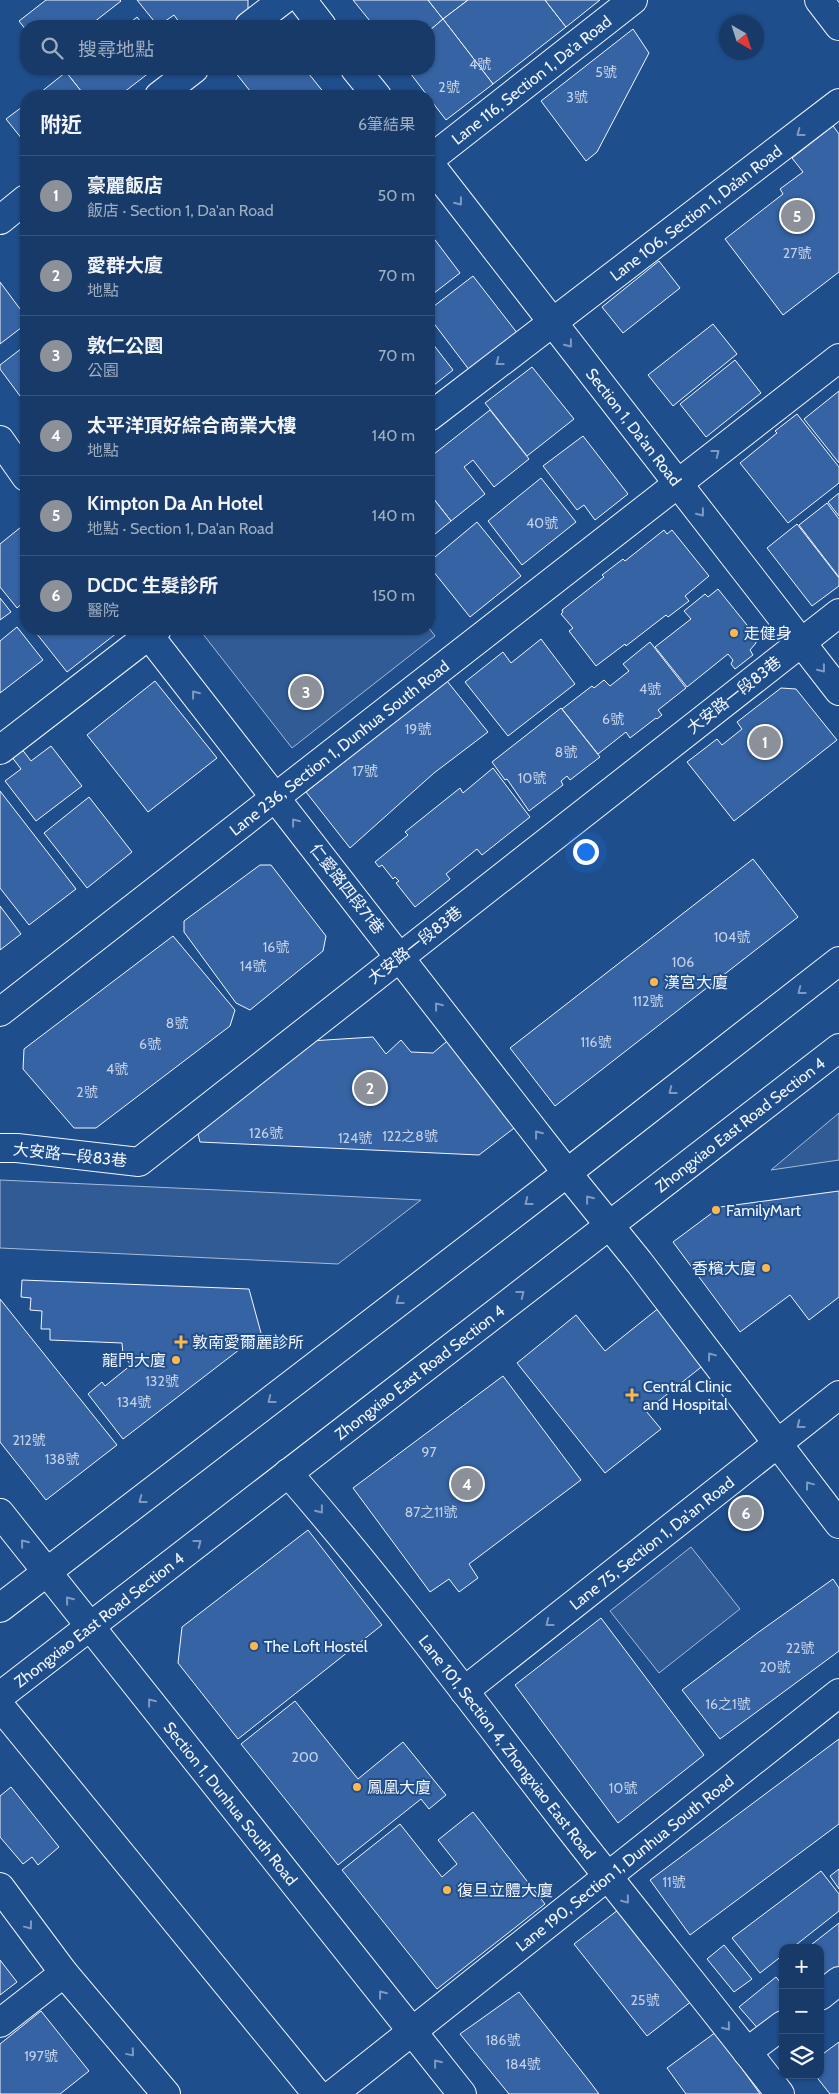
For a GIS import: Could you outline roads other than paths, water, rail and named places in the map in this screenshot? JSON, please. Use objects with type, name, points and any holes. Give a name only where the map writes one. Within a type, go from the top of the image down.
[{"type":"main road","points":[[257,20],[283,0]]},
{"type":"main road","points":[[302,0],[317,20]]},
{"type":"main road","name":"Lane 116, Section 1, Da'a Road","points":[[435,157],[633,0]]},
{"type":"main road","points":[[819,0],[839,26]]},
{"type":"main road","points":[[167,90],[186,75]]},
{"type":"main road","points":[[360,75],[372,90]]},
{"type":"main road","name":"Lane 106, Section 1, Da’an Road","points":[[435,413],[839,103]]},
{"type":"main road","name":"Section 1, Da'an Road","points":[[435,170],[839,691]]},
{"type":"main road","points":[[0,220],[20,204]]},
{"type":"main road","name":"Lane 236, Section 1, Dunhua South Road","points":[[0,1012],[839,358]]},
{"type":"main road","points":[[0,440],[18,472]]},
{"type":"main road","name":"大安路一段83巷","points":[[6,1141],[139,1162],[399,956],[839,613]]},
{"type":"main road","points":[[0,750],[145,635]]},
{"type":"main road","name":"仁愛路四段71巷","points":[[153,635],[275,797],[568,1173],[611,1225],[839,1524]]},
{"type":"main road","points":[[0,1608],[568,1173],[839,961]]},
{"type":"main road","name":"Zhongxiao East Road Section 4","points":[[0,1696],[839,1048]]},
{"type":"main road","name":"Lane 75, Section 1, Da'an Road","points":[[464,1691],[839,1395]]},
{"type":"main road","name":"Lane 101, Section 4, Zhongxiao East Road","points":[[288,1473],[315,1504],[464,1691],[608,1878],[780,2094]]},
{"type":"main road","name":"Section 1, Dunhua South Road","points":[[0,1513],[462,2094]]},
{"type":"main road","name":"Lane 190, Section 1, Dunhua South Road","points":[[333,2094],[608,1878],[839,1693]]},
{"type":"main road","points":[[0,1706],[317,2094]]},
{"type":"main road","points":[[0,1887],[64,1973],[166,2094]]},
{"type":"main road","points":[[0,2023],[64,1973]]},
{"type":"main road","points":[[824,1993],[839,1981]]},
{"type":"main road","points":[[747,2052],[779,2027]]},
{"type":"place","name":"Kimpton Da An Hotel","points":[[797,216]]},
{"type":"place","name":"走健身","points":[[734,633]]},
{"type":"place","name":"敦仁公園","points":[[306,692]]},
{"type":"place","name":"豪麗飯店","points":[[765,742]]},
{"type":"place","name":"漢宮大廈","points":[[654,982]]},
{"type":"place","name":"愛群大廈","points":[[370,1088]]},
{"type":"place","name":"FamilyMart","points":[[716,1210]]},
{"type":"place","name":"香檳大廈","points":[[766,1268]]},
{"type":"place","name":"敦南愛爾麗診所","points":[[181,1342]]},
{"type":"place","name":"龍門大廈","points":[[176,1360]]},
{"type":"place","name":"Central Clinic and Hospital","points":[[632,1395]]},
{"type":"place","name":"太平洋頂好綜合商業大樓","points":[[467,1484]]},
{"type":"place","name":"DCDC 生髮診所","points":[[746,1513]]},
{"type":"place","name":"The Loft Hostel","points":[[254,1646]]},
{"type":"place","name":"鳳凰大廈","points":[[357,1787]]},
{"type":"place","name":"復旦立體大廈","points":[[447,1890]]}]
